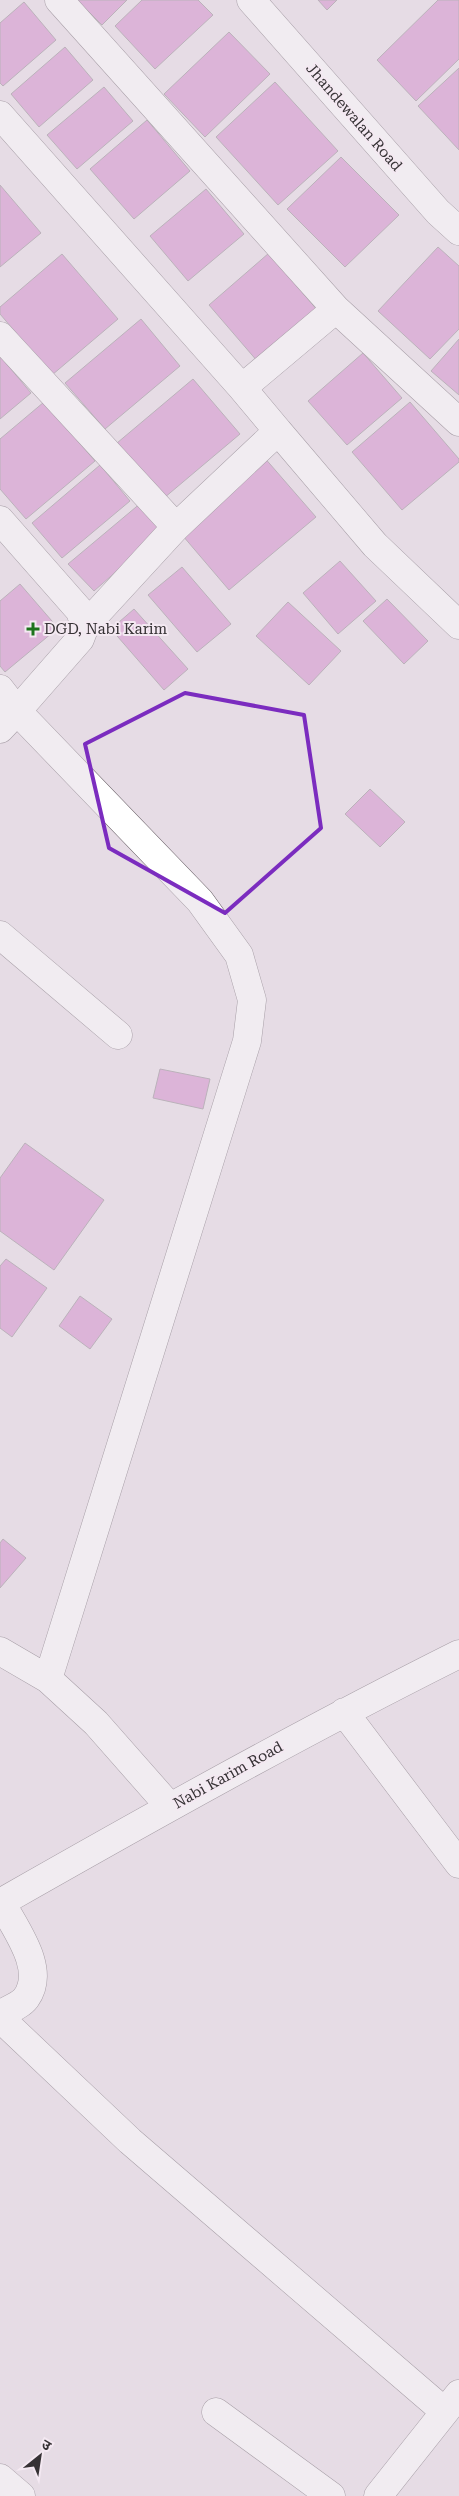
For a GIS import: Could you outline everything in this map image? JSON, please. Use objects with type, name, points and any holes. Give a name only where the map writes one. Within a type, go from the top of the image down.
[{"type":"street","points":[[59,0],[336,309],[459,422]]},
{"type":"street","name":"Jhandewalan Road","points":[[251,0],[438,212],[459,231]]},
{"type":"street","points":[[0,115],[242,388],[375,545],[459,625]]},
{"type":"street","points":[[242,388],[336,309]]},
{"type":"street","points":[[0,336],[176,527]]},
{"type":"street","points":[[9,720],[80,639],[85,626],[176,527],[278,431]]},
{"type":"street","points":[[0,520],[80,611],[85,626]]},
{"type":"street","points":[[0,689],[9,720],[200,901],[239,955],[252,1000],[247,1041],[48,1679]]},
{"type":"street","points":[[0,935],[118,1034]]},
{"type":"street","points":[[0,1651],[48,1679],[96,1722],[170,1807]]},
{"type":"street","name":"Nabi Karim Road","points":[[1,1902],[344,1712],[459,1654]]},
{"type":"street","points":[[344,1712],[459,1864]]},
{"type":"street","points":[[1,1902],[32,1960],[34,1984],[25,1999],[0,2016],[130,2141],[452,2403],[378,2496]]},
{"type":"street","points":[[216,2412],[331,2496]]},
{"type":"street","points":[[0,2478],[21,2496]]},
{"type":"highlighted area","points":[[185,693],[304,715],[321,828],[225,913],[109,848],[85,744]]},
{"type":"building","points":[[77,0],[127,0],[102,25]]},
{"type":"building","points":[[142,0],[198,0],[213,15],[155,69],[115,26]]},
{"type":"building","points":[[318,0],[337,0],[327,10]]},
{"type":"building","points":[[438,0],[459,0],[459,59],[416,101],[377,60]]},
{"type":"building","points":[[24,2],[56,40],[3,86],[0,83],[0,23]]},
{"type":"building","points":[[229,32],[270,74],[205,137],[164,94]]},
{"type":"building","points":[[65,47],[93,80],[39,127],[11,94]]},
{"type":"building","points":[[459,68],[459,150],[418,106]]},
{"type":"building","points":[[275,82],[338,151],[278,205],[216,137]]},
{"type":"building","points":[[104,87],[133,121],[77,169],[47,135]]},
{"type":"building","points":[[147,120],[190,171],[134,219],[90,169]]},
{"type":"building","points":[[341,157],[399,215],[345,267],[287,209]]},
{"type":"building","points":[[0,185],[41,233],[0,267]]},
{"type":"building","points":[[206,189],[244,234],[188,281],[150,236]]},
{"type":"building","points":[[438,247],[459,266],[459,329],[430,359],[378,311]]},
{"type":"building","points":[[269,253],[318,311],[258,362],[209,305]]},
{"type":"building","points":[[62,254],[118,319],[52,375],[0,314],[0,307]]},
{"type":"building","points":[[141,319],[180,366],[105,429],[65,383]]},
{"type":"building","points":[[459,339],[459,395],[431,371]]},
{"type":"building","points":[[363,353],[402,398],[347,445],[308,401]]},
{"type":"building","points":[[0,356],[31,393],[0,419]]},
{"type":"building","points":[[193,379],[240,434],[164,498],[117,443]]},
{"type":"building","points":[[44,402],[95,461],[26,519],[0,489],[0,439]]},
{"type":"building","points":[[410,402],[459,459],[459,462],[402,510],[352,452]]},
{"type":"building","points":[[263,456],[316,517],[229,590],[177,529]]},
{"type":"building","points":[[100,465],[130,501],[62,558],[32,523]]},
{"type":"building","points":[[142,502],[167,527],[94,591],[68,564]]},
{"type":"building","points":[[340,561],[376,601],[338,634],[303,593]]},
{"type":"building","points":[[182,567],[231,624],[197,652],[148,595]]},
{"type":"building","points":[[20,584],[58,628],[5,672],[0,666],[0,601]]},
{"type":"building","points":[[387,599],[428,641],[404,664],[363,621]]},
{"type":"building","points":[[288,602],[341,651],[309,685],[256,636]]},
{"type":"building","points":[[134,609],[188,669],[164,690],[111,629]]},
{"type":"building","points":[[370,789],[405,822],[380,847],[345,814]]},
{"type":"building","points":[[160,1069],[210,1079],[203,1109],[153,1098]]},
{"type":"building","points":[[25,1143],[104,1200],[54,1270],[0,1231],[0,1178]]},
{"type":"building","points":[[6,1259],[47,1288],[12,1337],[0,1328],[0,1266]]},
{"type":"building","points":[[80,1296],[112,1319],[90,1349],[59,1326]]},
{"type":"building","points":[[3,1539],[26,1558],[0,1588],[0,1543]]},
{"type":"place","name":"DGD, Nabi Karim","points":[[33,629]]}]
